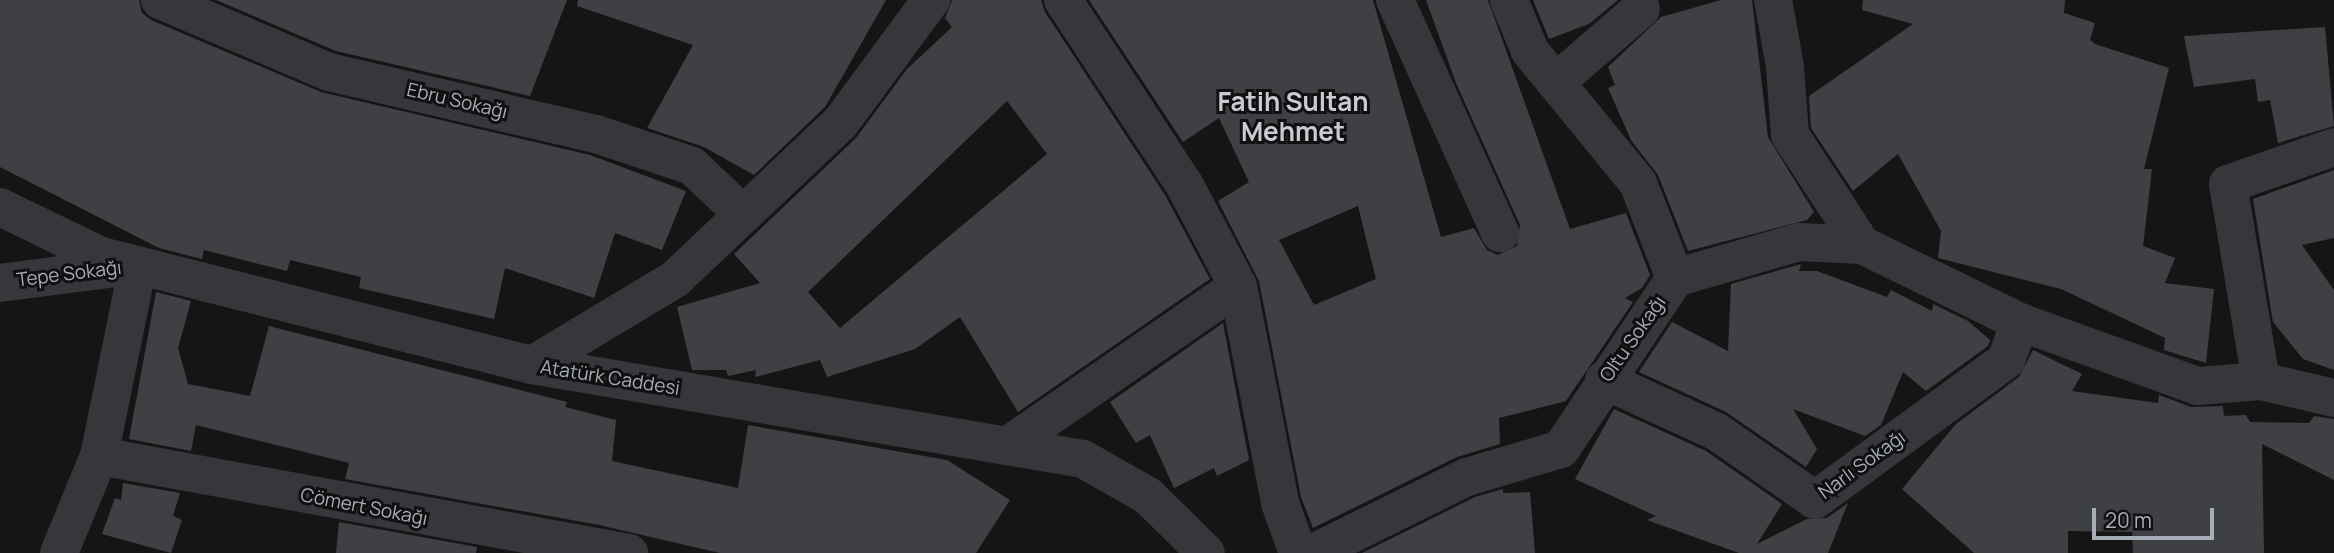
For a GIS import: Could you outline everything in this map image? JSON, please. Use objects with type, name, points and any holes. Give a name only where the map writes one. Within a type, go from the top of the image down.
[{"type":"street","name":"Ebru Sokağı","points":[[160,0],[329,72],[596,134],[692,166],[743,214]]},
{"type":"street","points":[[532,365],[675,279],[841,122],[931,0]]},
{"type":"street","points":[[1063,0],[1184,184],[1238,286],[1280,503],[1298,553]]},
{"type":"street","points":[[1395,0],[1500,233]]},
{"type":"street","name":"Oltu Sokağı","points":[[1313,553],[1467,477],[1561,449],[1604,380],[1675,278],[1638,183],[1530,51],[1510,0]]},
{"type":"street","points":[[1773,0],[1785,67],[1790,135],[1862,245]]},
{"type":"street","points":[[1556,82],[1641,9]]},
{"type":"street","points":[[2260,381],[2228,184],[2334,147]]},
{"type":"street","name":"Atatürk Caddesi","points":[[0,207],[101,256],[532,365],[1010,444],[1083,459],[1137,489],[1206,553]]},
{"type":"street","points":[[1675,278],[1799,242],[1862,245],[2020,322],[2198,386],[2260,381],[2334,398]]},
{"type":"street","points":[[59,553],[99,456],[138,265]]},
{"type":"street","name":"Tepe Sokağı","points":[[0,283],[138,265]]},
{"type":"street","points":[[1010,444],[1238,286]]},
{"type":"street","name":"Narlı Sokağı","points":[[1604,380],[1717,432],[1815,500],[2006,360],[2020,322]]},
{"type":"street","name":"Cömert Sokağı","points":[[99,456],[629,553]]},
{"type":"building","points":[[0,0],[139,0],[142,13],[151,20],[321,92],[590,155],[686,191],[662,250],[615,233],[594,298],[505,268],[494,319],[359,288],[361,277],[290,260],[287,271],[204,250],[202,259],[159,248],[0,167]]},
{"type":"building","points":[[216,0],[567,0],[530,96],[336,51]]},
{"type":"building","points":[[578,0],[886,0],[825,107],[754,175],[704,147],[647,128],[693,45],[577,6]]},
{"type":"building","points":[[952,0],[1041,0],[1045,12],[1165,195],[1210,279],[1018,412],[960,317],[915,349],[827,377],[820,360],[755,377],[756,370],[728,376],[726,370],[692,370],[677,307],[760,283],[734,254],[856,138],[907,69],[952,27],[945,18]],"holes":[[[1007,101],[1047,154],[840,328],[808,292]]]},
{"type":"building","points":[[1089,0],[1373,0],[1441,237],[1474,228],[1487,250],[1498,255],[1517,246],[1520,225],[1456,83],[1426,0],[1488,0],[1570,229],[1626,213],[1650,275],[1642,288],[1625,298],[1633,302],[1566,401],[1499,418],[1500,444],[1457,457],[1313,528],[1301,497],[1259,281],[1218,201],[1249,182],[1219,118],[1183,142]],"holes":[[[1358,206],[1376,279],[1314,305],[1279,240]]]},
{"type":"building","points":[[1533,0],[1618,0],[1589,24],[1549,39]]},
{"type":"building","points":[[1721,0],[1752,0],[1768,137],[1814,212],[1807,220],[1688,251],[1658,175],[1631,140],[1608,88],[1615,85],[1608,67],[1661,17]]},
{"type":"building","points":[[1863,0],[2065,0],[2064,13],[2095,23],[2090,40],[2095,44],[2169,68],[2144,169],[2152,169],[2143,246],[2175,258],[2165,283],[2214,289],[2206,363],[2164,350],[2165,338],[2061,289],[1938,258],[1941,231],[1898,154],[1853,191],[1811,128],[1809,96],[1913,24],[1862,10]]},
{"type":"building","points":[[2325,27],[2334,126],[2278,143],[2270,100],[2258,102],[2255,79],[2194,87],[2184,36]]},
{"type":"building","points":[[2334,170],[2334,238],[2302,245],[2334,290],[2334,370],[2303,359],[2273,322],[2253,199]]},
{"type":"building","points":[[1801,264],[1799,271],[1817,271],[1887,297],[1891,290],[1932,311],[1933,304],[1968,321],[1990,340],[1988,346],[1926,391],[1903,372],[1881,425],[1865,436],[1793,409],[1817,449],[1806,467],[1726,412],[1639,372],[1672,322],[1728,351],[1731,284]]},
{"type":"building","points":[[156,292],[191,301],[178,348],[188,384],[250,396],[269,326],[567,402],[565,407],[616,420],[612,461],[738,488],[748,425],[947,460],[1010,500],[976,553],[720,553],[599,525],[345,479],[349,463],[196,425],[191,451],[129,439]]},
{"type":"building","points":[[1223,323],[1249,460],[1217,476],[1214,468],[1174,488],[1150,435],[1136,443],[1110,402]]},
{"type":"building","points":[[2033,350],[2082,374],[2072,391],[2158,403],[2159,395],[2191,407],[2223,406],[2224,416],[2246,415],[2250,422],[2309,423],[2314,416],[2334,419],[2334,480],[2262,444],[2264,553],[2133,553],[2132,532],[2068,531],[2068,553],[1974,553],[1902,489],[1956,424],[2019,377]]},
{"type":"building","points":[[1614,409],[1706,451],[1782,504],[1757,544],[1807,519],[1827,518],[1848,503],[1828,553],[1739,553],[1647,520],[1656,516],[1575,479]]},
{"type":"building","points":[[123,483],[180,493],[173,516],[182,520],[171,553],[102,534],[115,498],[121,500]]},
{"type":"building","points":[[1503,489],[1503,493],[1530,492],[1535,553],[1362,553],[1475,497]]},
{"type":"building","points":[[339,522],[477,547],[476,553],[336,553]]},
{"type":"district","name":"Fatih Sultan Mehmet","points":[[1293,117]]}]
